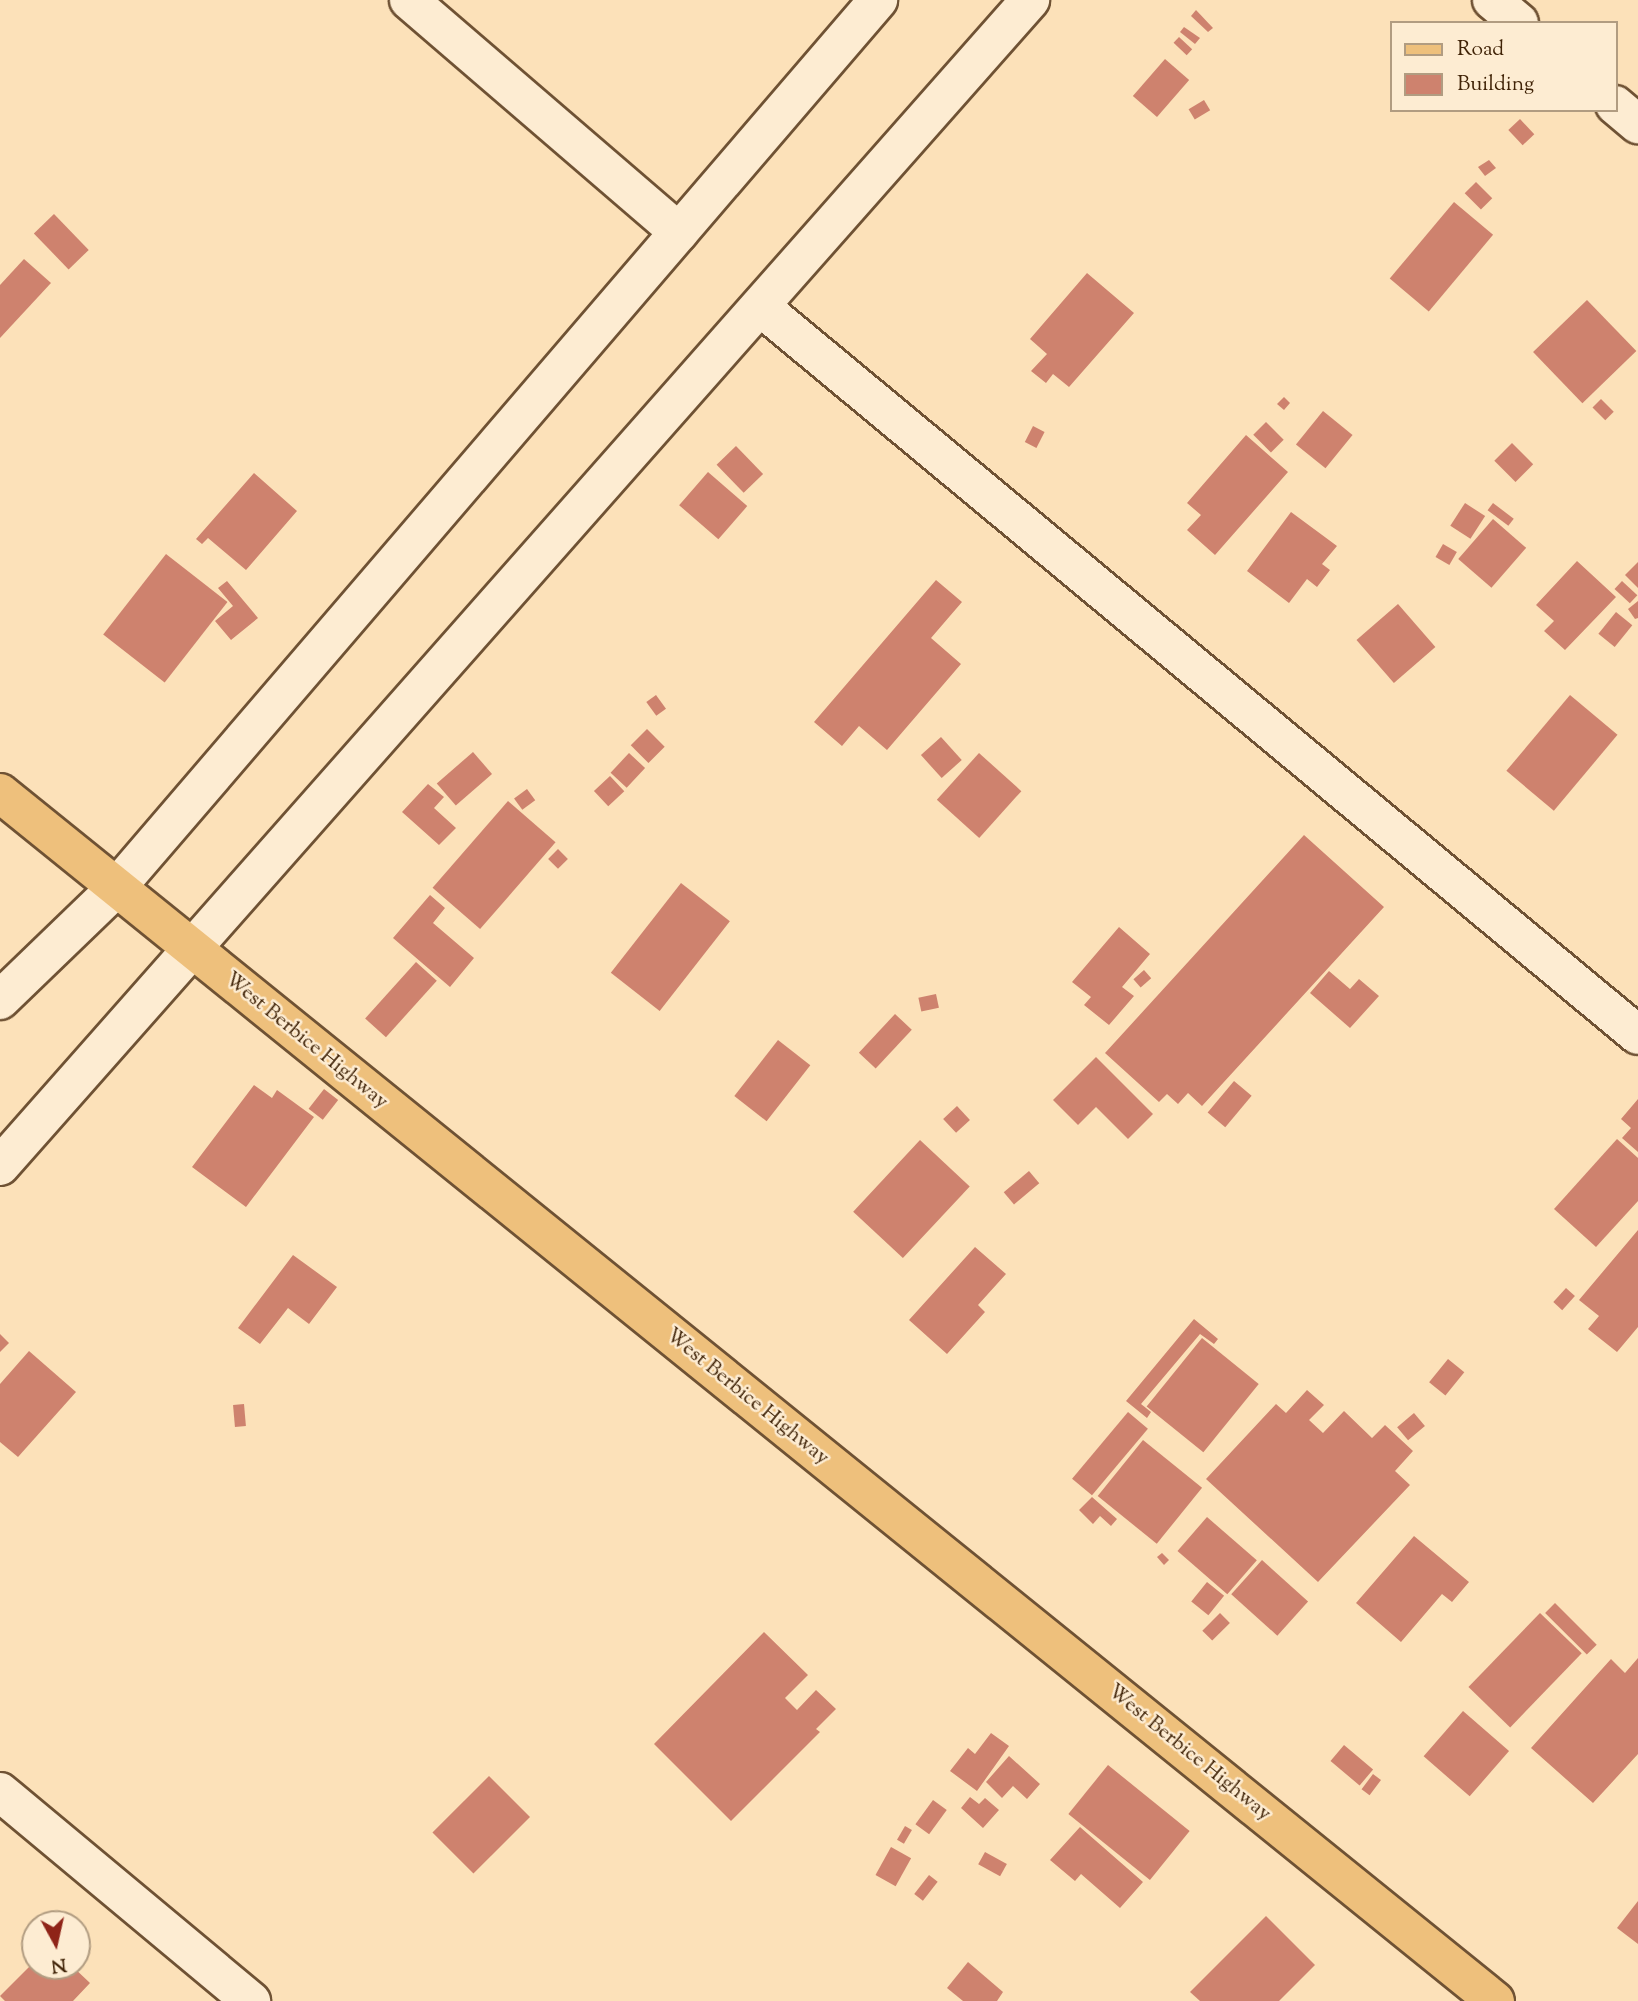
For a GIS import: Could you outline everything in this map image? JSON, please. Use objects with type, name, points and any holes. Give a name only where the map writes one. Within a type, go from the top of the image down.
[{"type":"main road","name":"West Berbice Highway","points":[[0,793],[1495,2001]]},
{"type":"street","points":[[409,0],[679,232]]},
{"type":"street","points":[[0,1000],[117,887],[878,0]]},
{"type":"street","points":[[0,1166],[762,308],[1030,0]]},
{"type":"street","points":[[1492,0],[1517,21]]},
{"type":"street","points":[[1617,107],[1638,124]]},
{"type":"street","points":[[762,308],[1638,1035]]},
{"type":"street","points":[[0,1792],[251,2001]]},
{"type":"building","points":[[1196,10],[1213,28],[1208,32],[1191,16]]},
{"type":"building","points":[[1184,27],[1200,38],[1195,44],[1180,32]]},
{"type":"building","points":[[1179,37],[1192,49],[1187,55],[1174,43]]},
{"type":"building","points":[[1165,59],[1189,80],[1157,117],[1133,96]]},
{"type":"building","points":[[1204,100],[1210,110],[1195,120],[1189,109]]},
{"type":"building","points":[[1520,119],[1534,134],[1523,145],[1508,130]]},
{"type":"building","points":[[1489,160],[1496,168],[1485,176],[1478,167]]},
{"type":"building","points":[[1476,182],[1492,198],[1481,210],[1465,193]]},
{"type":"building","points":[[1454,202],[1493,235],[1429,311],[1390,279]]},
{"type":"building","points":[[54,214],[89,250],[69,269],[34,233]]},
{"type":"building","points":[[24,259],[51,283],[0,338],[0,285]]},
{"type":"building","points":[[1087,273],[1134,313],[1069,387],[1053,374],[1046,383],[1031,371],[1047,354],[1030,339]]},
{"type":"building","points":[[1587,300],[1636,351],[1582,403],[1533,352]]},
{"type":"building","points":[[1284,397],[1290,403],[1284,410],[1277,404]]},
{"type":"building","points":[[1601,399],[1614,412],[1605,420],[1593,407]]},
{"type":"building","points":[[1323,411],[1353,435],[1325,468],[1296,444]]},
{"type":"building","points":[[1266,422],[1284,440],[1271,452],[1253,435]]},
{"type":"building","points":[[1033,426],[1045,432],[1036,448],[1025,442]]},
{"type":"building","points":[[1246,435],[1288,472],[1215,555],[1187,530],[1201,515],[1187,503]]},
{"type":"building","points":[[1512,443],[1533,464],[1516,482],[1494,461]]},
{"type":"building","points":[[736,446],[763,474],[744,493],[717,465]]},
{"type":"building","points":[[708,472],[747,506],[718,539],[679,505]]},
{"type":"building","points":[[254,473],[297,511],[246,570],[208,538],[202,544],[196,539]]},
{"type":"building","points":[[1465,503],[1485,516],[1470,539],[1450,526]]},
{"type":"building","points":[[1493,503],[1514,519],[1508,526],[1488,510]]},
{"type":"building","points":[[1291,512],[1337,546],[1322,564],[1330,570],[1317,587],[1307,579],[1289,603],[1247,571]]},
{"type":"building","points":[[1493,519],[1526,548],[1491,588],[1458,559]]},
{"type":"building","points":[[1443,544],[1457,552],[1449,565],[1436,557]]},
{"type":"building","points":[[166,554],[227,602],[165,682],[103,634]]},
{"type":"building","points":[[1577,561],[1616,597],[1565,650],[1544,631],[1554,621],[1536,605]]},
{"type":"building","points":[[1638,562],[1638,588],[1625,575]]},
{"type":"building","points":[[936,580],[962,602],[931,638],[961,664],[887,750],[859,726],[842,746],[814,722]]},
{"type":"building","points":[[227,581],[258,618],[231,640],[215,621],[233,606],[218,588]]},
{"type":"building","points":[[1622,581],[1637,595],[1630,603],[1614,589]]},
{"type":"building","points":[[1638,601],[1638,618],[1635,619],[1628,609]]},
{"type":"building","points":[[1398,604],[1435,647],[1394,683],[1356,640]]},
{"type":"building","points":[[1616,612],[1632,625],[1615,647],[1598,634]]},
{"type":"building","points":[[656,695],[666,709],[656,716],[646,702]]},
{"type":"building","points":[[1570,695],[1617,735],[1554,811],[1506,771]]},
{"type":"building","points":[[647,729],[665,747],[648,763],[631,745]]},
{"type":"building","points":[[941,737],[962,760],[942,778],[921,755]]},
{"type":"building","points":[[473,752],[492,774],[456,805],[437,783]]},
{"type":"building","points":[[629,753],[645,768],[627,788],[611,773]]},
{"type":"building","points":[[979,753],[1021,791],[979,838],[937,800]]},
{"type":"building","points":[[610,776],[624,791],[608,806],[594,791]]},
{"type":"building","points":[[428,784],[444,797],[434,808],[456,828],[439,845],[402,812]]},
{"type":"building","points":[[527,789],[535,800],[522,810],[514,798]]},
{"type":"building","points":[[508,801],[556,842],[480,929],[433,888]]},
{"type":"building","points":[[1304,835],[1384,907],[1202,1106],[1188,1093],[1178,1104],[1167,1094],[1159,1102],[1105,1053]]},
{"type":"building","points":[[558,849],[568,859],[558,869],[548,859]]},
{"type":"building","points":[[681,883],[730,921],[660,1011],[611,973]]},
{"type":"building","points":[[430,895],[445,908],[433,923],[474,958],[450,987],[393,938]]},
{"type":"building","points":[[1119,927],[1150,954],[1122,987],[1134,996],[1109,1025],[1084,1005],[1091,997],[1072,982]]},
{"type":"building","points":[[416,962],[437,981],[386,1037],[365,1018]]},
{"type":"building","points":[[1144,970],[1151,978],[1141,987],[1133,979]]},
{"type":"building","points":[[1329,971],[1350,989],[1359,979],[1379,996],[1350,1028],[1310,993]]},
{"type":"building","points":[[936,994],[939,1008],[921,1011],[918,998]]},
{"type":"building","points":[[895,1014],[912,1030],[876,1068],[859,1053]]},
{"type":"building","points":[[778,1040],[810,1065],[767,1121],[734,1096]]},
{"type":"building","points":[[1096,1057],[1153,1114],[1128,1139],[1096,1107],[1078,1125],[1053,1100]]},
{"type":"building","points":[[1234,1081],[1252,1096],[1225,1127],[1208,1112]]},
{"type":"building","points":[[254,1085],[272,1098],[277,1090],[314,1117],[246,1207],[192,1167]]},
{"type":"building","points":[[324,1089],[338,1100],[323,1120],[309,1109]]},
{"type":"building","points":[[1638,1099],[1638,1152],[1622,1138],[1631,1128],[1621,1119]]},
{"type":"building","points":[[957,1106],[970,1120],[956,1133],[943,1119]]},
{"type":"building","points":[[1617,1139],[1638,1158],[1638,1201],[1596,1247],[1554,1209]]},
{"type":"building","points":[[920,1140],[970,1186],[903,1258],[853,1212]]},
{"type":"building","points":[[1029,1171],[1039,1183],[1014,1204],[1004,1192]]},
{"type":"building","points":[[1638,1230],[1638,1327],[1617,1352],[1588,1329],[1599,1316],[1579,1300]]},
{"type":"building","points":[[975,1247],[1006,1274],[978,1305],[985,1312],[947,1354],[909,1320]]},
{"type":"building","points":[[293,1255],[337,1287],[309,1324],[288,1308],[260,1344],[238,1328]]},
{"type":"building","points":[[1566,1288],[1575,1296],[1562,1310],[1553,1302]]},
{"type":"building","points":[[1194,1319],[1218,1339],[1214,1344],[1200,1334],[1141,1404],[1151,1412],[1147,1418],[1126,1401]]},
{"type":"building","points":[[0,1334],[9,1343],[0,1352]]},
{"type":"building","points":[[1202,1338],[1259,1384],[1203,1452],[1147,1406]]},
{"type":"building","points":[[29,1351],[76,1392],[18,1457],[0,1442],[0,1384]]},
{"type":"building","points":[[1448,1359],[1464,1372],[1445,1396],[1429,1382]]},
{"type":"building","points":[[1307,1390],[1324,1405],[1309,1420],[1323,1433],[1344,1411],[1372,1438],[1385,1425],[1413,1451],[1395,1471],[1410,1485],[1318,1582],[1206,1479],[1276,1404],[1286,1413]]},
{"type":"building","points":[[244,1404],[246,1426],[235,1427],[233,1405]]},
{"type":"building","points":[[1128,1412],[1148,1429],[1092,1495],[1072,1479]]},
{"type":"building","points":[[1414,1413],[1425,1426],[1408,1440],[1397,1427]]},
{"type":"building","points":[[1143,1440],[1202,1488],[1157,1544],[1098,1496]]},
{"type":"building","points":[[1092,1497],[1117,1519],[1111,1526],[1100,1516],[1093,1524],[1079,1510]]},
{"type":"building","points":[[1207,1517],[1257,1560],[1227,1594],[1177,1551]]},
{"type":"building","points":[[1414,1536],[1469,1582],[1452,1602],[1442,1594],[1401,1642],[1356,1603]]},
{"type":"building","points":[[1162,1553],[1169,1560],[1164,1565],[1157,1557]]},
{"type":"building","points":[[1262,1560],[1308,1601],[1277,1636],[1231,1594]]},
{"type":"building","points":[[1207,1582],[1224,1596],[1208,1615],[1191,1601]]},
{"type":"building","points":[[1555,1603],[1597,1645],[1587,1655],[1545,1613]]},
{"type":"building","points":[[1220,1613],[1230,1623],[1212,1641],[1202,1631]]},
{"type":"building","points":[[1540,1613],[1582,1653],[1510,1727],[1468,1687]]},
{"type":"building","points":[[764,1632],[808,1675],[785,1698],[797,1710],[816,1690],[836,1709],[816,1729],[820,1732],[731,1821],[654,1744]]},
{"type":"building","points":[[1638,1658],[1638,1754],[1593,1803],[1531,1748],[1611,1659],[1625,1673]]},
{"type":"building","points":[[1463,1711],[1509,1751],[1470,1796],[1424,1756]]},
{"type":"building","points":[[991,1733],[1009,1746],[977,1791],[950,1771],[968,1748],[975,1754]]},
{"type":"building","points":[[1344,1745],[1373,1769],[1360,1786],[1331,1761]]},
{"type":"building","points":[[1009,1756],[1040,1784],[1027,1799],[1013,1786],[1002,1798],[986,1782]]},
{"type":"building","points":[[1108,1765],[1190,1831],[1150,1880],[1068,1814]]},
{"type":"building","points":[[1373,1774],[1381,1780],[1370,1795],[1362,1789]]},
{"type":"building","points":[[489,1776],[530,1817],[473,1874],[432,1833]]},
{"type":"building","points":[[970,1797],[979,1804],[985,1798],[999,1810],[983,1828],[961,1808]]},
{"type":"building","points":[[933,1800],[947,1810],[929,1834],[915,1824]]},
{"type":"building","points":[[905,1826],[912,1830],[904,1844],[897,1840]]},
{"type":"building","points":[[1080,1827],[1143,1882],[1120,1908],[1081,1874],[1075,1881],[1050,1860]]},
{"type":"building","points":[[891,1847],[911,1858],[896,1886],[875,1875]]},
{"type":"building","points":[[985,1852],[1007,1864],[1000,1876],[978,1864]]},
{"type":"building","points":[[929,1875],[938,1882],[923,1901],[914,1894]]},
{"type":"building","points":[[1638,1901],[1638,1944],[1617,1928]]},
{"type":"building","points":[[1266,1916],[1315,1965],[1279,2001],[1200,2001],[1190,1992]]},
{"type":"building","points":[[968,1962],[1003,1992],[997,2001],[963,2001],[947,1988]]},
{"type":"building","points":[[21,1975],[21,1980],[87,1980],[90,1983],[73,2001],[5,2001],[0,1996]]}]
